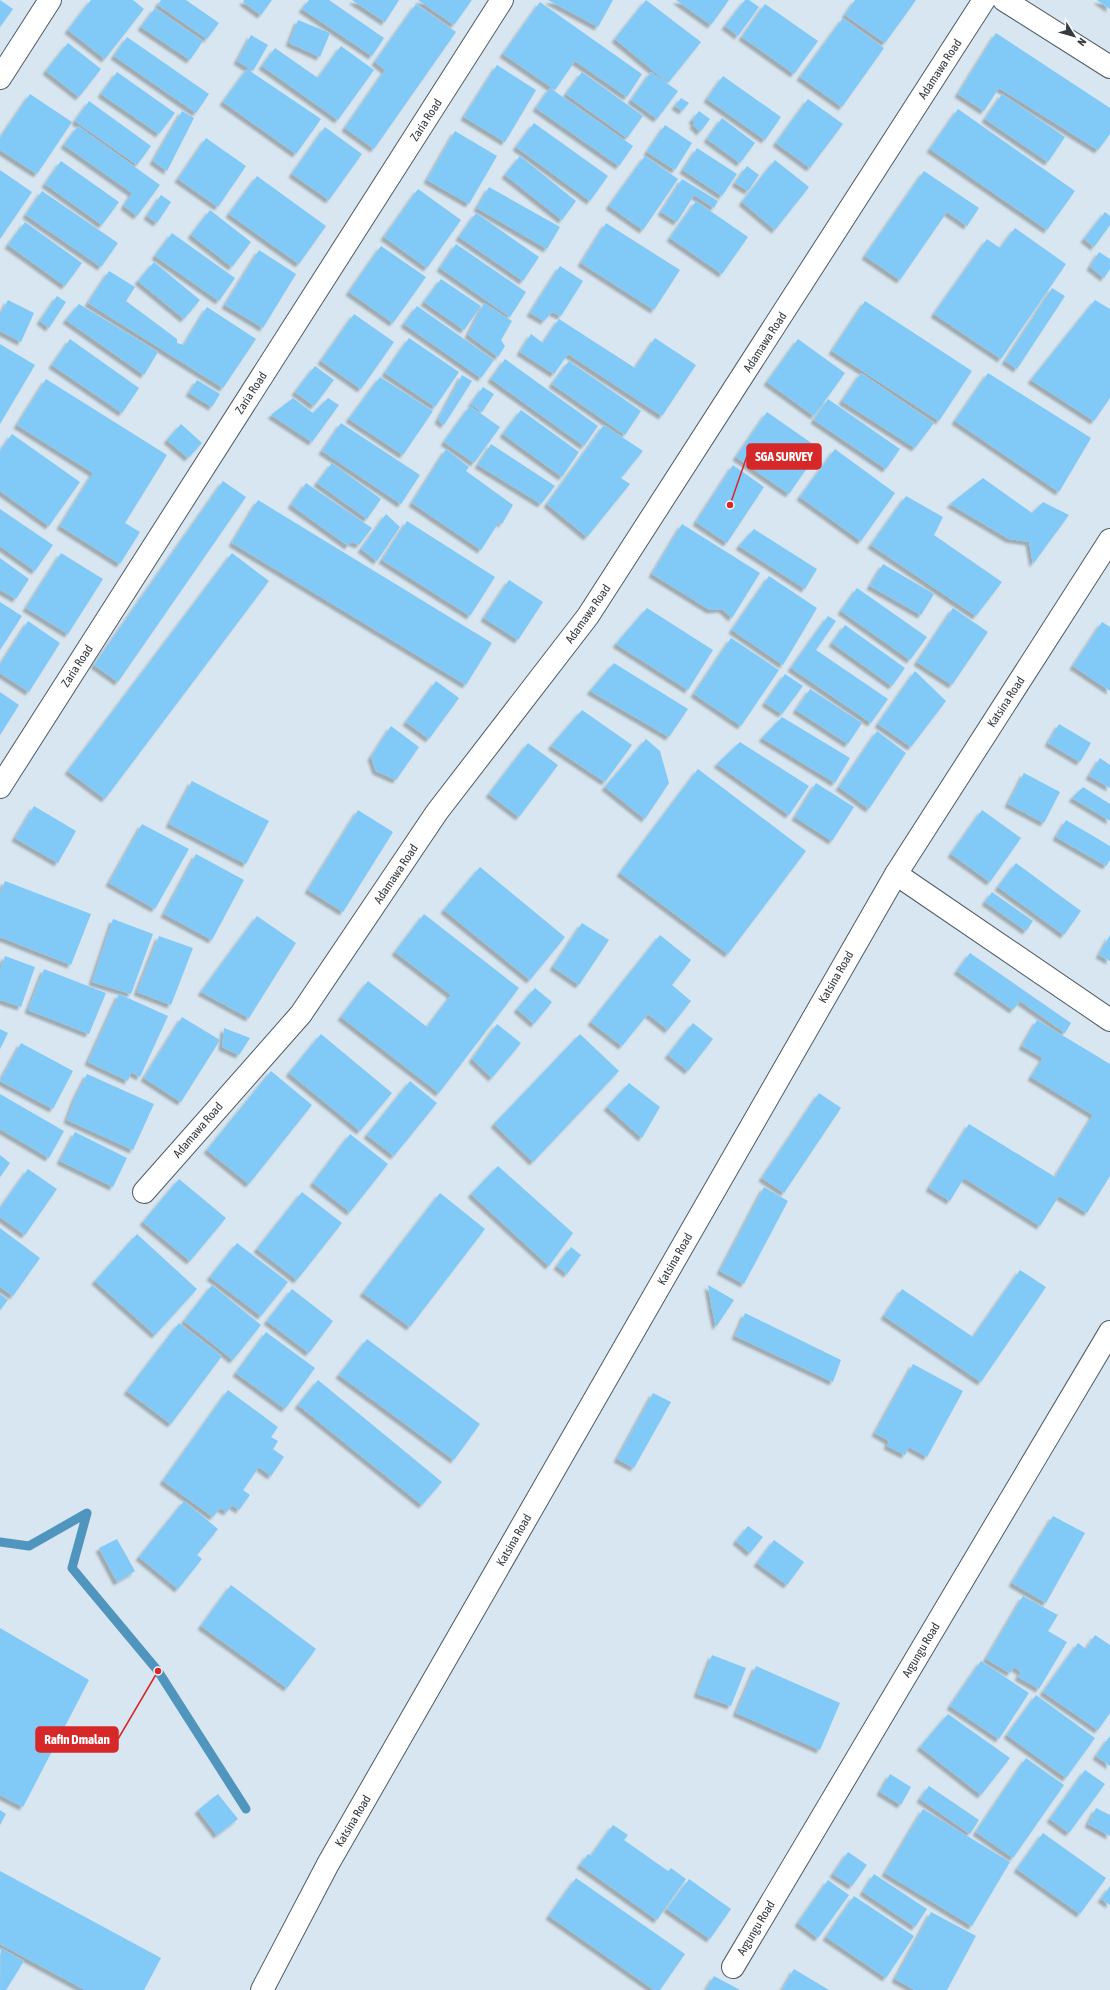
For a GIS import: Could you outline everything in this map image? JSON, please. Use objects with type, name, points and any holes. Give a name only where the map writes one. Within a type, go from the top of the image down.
[{"type":"street","points":[[0,78],[50,0]]},
{"type":"street","name":"Zaria Road","points":[[0,787],[502,0]]},
{"type":"street","name":"Adamawa Road","points":[[144,1192],[301,1014],[437,812],[588,616],[984,0]]},
{"type":"street","points":[[1004,0],[1110,67]]},
{"type":"street","name":"Katsina Road","points":[[262,1990],[328,1864],[896,874],[1110,540]]},
{"type":"street","points":[[896,874],[1110,1020]]},
{"type":"street","name":"Argungu Road","points":[[733,1968],[1110,1332]]},
{"type":"building","points":[[0,0],[13,9],[0,27]]},
{"type":"building","points":[[91,0],[133,0],[144,9],[105,59],[68,30]]},
{"type":"building","points":[[161,0],[186,0],[219,23],[207,39],[158,5]]},
{"type":"building","points":[[244,0],[272,0],[261,15],[243,2]]},
{"type":"building","points":[[309,0],[329,0],[384,38],[372,56],[302,9]]},
{"type":"building","points":[[352,0],[399,0],[385,22]]},
{"type":"building","points":[[418,0],[472,0],[454,25]]},
{"type":"building","points":[[548,0],[613,0],[598,27]]},
{"type":"building","points":[[646,0],[701,42],[668,83],[615,39]]},
{"type":"building","points":[[676,0],[729,0],[711,25]]},
{"type":"building","points":[[745,0],[749,0],[759,7],[738,36],[725,26]]},
{"type":"building","points":[[855,0],[916,0],[885,43],[845,15]]},
{"type":"building","points":[[1097,0],[1110,0],[1110,9]]},
{"type":"building","points":[[540,2],[642,74],[627,97],[575,61],[555,90],[503,54]]},
{"type":"building","points":[[416,4],[456,32],[374,149],[345,128],[385,70],[375,62]]},
{"type":"building","points":[[765,4],[818,41],[794,74],[742,37]]},
{"type":"building","points":[[155,8],[203,41],[190,60],[141,27]]},
{"type":"building","points":[[843,18],[884,48],[842,107],[800,77]]},
{"type":"building","points":[[298,20],[330,33],[320,57],[289,43]]},
{"type":"building","points":[[996,33],[1110,108],[1110,134],[1098,150],[999,88],[984,111],[958,94]]},
{"type":"building","points":[[251,35],[268,45],[253,71],[237,61]]},
{"type":"building","points":[[127,37],[209,94],[196,113],[114,56]]},
{"type":"building","points":[[68,43],[101,69],[79,97],[46,71]]},
{"type":"building","points":[[341,46],[374,70],[338,120],[262,66],[275,48],[318,78]]},
{"type":"building","points":[[497,65],[536,90],[505,142],[464,117]]},
{"type":"building","points":[[247,69],[321,119],[296,154],[223,102]]},
{"type":"building","points":[[117,72],[175,113],[159,134],[101,94]]},
{"type":"building","points":[[582,72],[643,116],[627,138],[566,94]]},
{"type":"building","points":[[651,72],[678,91],[657,119],[631,100]]},
{"type":"building","points":[[723,76],[781,117],[765,140],[707,99]]},
{"type":"building","points":[[550,88],[633,146],[619,166],[536,108]]},
{"type":"building","points":[[30,94],[72,122],[37,174],[0,150],[0,138]]},
{"type":"building","points":[[1002,94],[1065,137],[1048,162],[985,119]]},
{"type":"building","points":[[681,98],[689,103],[682,111],[675,106]]},
{"type":"building","points":[[808,99],[843,124],[810,168],[776,143]]},
{"type":"building","points":[[89,101],[151,146],[137,165],[75,121]]},
{"type":"building","points":[[958,109],[1075,191],[1047,230],[930,149]]},
{"type":"building","points":[[182,111],[194,118],[167,171],[153,161]]},
{"type":"building","points":[[699,111],[710,119],[700,132],[693,125],[695,122],[692,120]]},
{"type":"building","points":[[722,118],[755,143],[740,163],[707,139]]},
{"type":"building","points":[[534,123],[608,176],[590,201],[516,147]]},
{"type":"building","points":[[665,125],[692,143],[675,170],[647,152]]},
{"type":"building","points":[[78,126],[160,185],[137,216],[124,206],[132,193],[64,145]]},
{"type":"building","points":[[325,127],[362,154],[329,200],[292,174]]},
{"type":"building","points":[[455,131],[497,156],[469,204],[427,180]]},
{"type":"building","points":[[206,138],[246,166],[218,207],[178,179]]},
{"type":"building","points":[[697,148],[737,174],[722,196],[683,170]]},
{"type":"building","points":[[520,156],[576,201],[562,220],[505,175]]},
{"type":"building","points":[[645,156],[678,179],[643,230],[609,206]]},
{"type":"building","points":[[775,160],[809,187],[775,230],[742,202]]},
{"type":"building","points":[[61,161],[119,202],[102,225],[45,184]]},
{"type":"building","points":[[747,166],[759,175],[748,191],[735,183]]},
{"type":"building","points":[[0,170],[32,192],[0,239]]},
{"type":"building","points":[[924,171],[979,208],[967,226],[947,212],[900,280],[865,256]]},
{"type":"building","points":[[257,176],[326,226],[299,264],[229,214]]},
{"type":"building","points":[[682,179],[718,201],[714,208],[694,195],[677,222],[661,212]]},
{"type":"building","points":[[489,187],[560,227],[547,249],[477,208]]},
{"type":"building","points":[[418,189],[461,220],[427,268],[384,237]]},
{"type":"building","points":[[42,191],[118,243],[101,267],[26,215]]},
{"type":"building","points":[[161,195],[171,202],[157,223],[147,216]]},
{"type":"building","points":[[696,201],[748,237],[722,274],[670,238]]},
{"type":"building","points":[[210,210],[251,242],[232,267],[191,235]]},
{"type":"building","points":[[1105,212],[1110,216],[1110,225],[1094,247],[1084,239]]},
{"type":"building","points":[[476,213],[539,257],[523,281],[459,237]]},
{"type":"building","points":[[25,222],[82,263],[65,286],[8,245]]},
{"type":"building","points":[[606,223],[680,270],[654,310],[581,263]]},
{"type":"building","points":[[1015,228],[1066,264],[1001,359],[934,314],[987,239],[1000,248]]},
{"type":"building","points":[[172,233],[235,278],[219,301],[155,256]]},
{"type":"building","points":[[456,244],[526,292],[510,317],[440,268]]},
{"type":"building","points":[[381,246],[426,277],[393,323],[349,292]]},
{"type":"building","points":[[259,250],[296,274],[263,328],[225,305]]},
{"type":"building","points":[[1099,252],[1110,259],[1110,269],[1104,278],[1090,267]]},
{"type":"building","points":[[154,262],[200,300],[184,319],[138,281]]},
{"type":"building","points":[[560,266],[583,281],[561,316],[552,312],[544,321],[530,313]]},
{"type":"building","points":[[109,271],[135,287],[126,301],[177,339],[177,343],[184,345],[207,307],[256,339],[223,388],[88,303]]},
{"type":"building","points":[[441,279],[481,306],[464,330],[424,302]]},
{"type":"building","points":[[1052,288],[1065,296],[1017,369],[1005,361]]},
{"type":"building","points":[[57,296],[66,302],[49,328],[40,321]]},
{"type":"building","points":[[8,300],[34,313],[21,342],[0,331],[0,315]]},
{"type":"building","points":[[1095,300],[1110,309],[1110,398],[1094,421],[1031,380]]},
{"type":"building","points":[[865,301],[972,371],[939,421],[832,351]]},
{"type":"building","points":[[484,303],[512,321],[501,340],[505,346],[498,357],[468,335]]},
{"type":"building","points":[[79,304],[158,352],[144,375],[66,320]]},
{"type":"building","points":[[417,306],[494,360],[481,378],[404,324]]},
{"type":"building","points":[[354,314],[394,342],[361,389],[321,361]]},
{"type":"building","points":[[559,319],[635,368],[655,338],[696,365],[662,416],[568,354],[554,374],[520,352],[531,334],[543,343]]},
{"type":"building","points":[[409,338],[459,372],[435,407],[385,373]]},
{"type":"building","points":[[70,339],[139,388],[122,413],[52,365]]},
{"type":"building","points":[[798,339],[845,373],[814,416],[767,382]]},
{"type":"building","points":[[0,344],[35,365],[0,424]]},
{"type":"building","points":[[505,359],[598,426],[584,446],[491,379]]},
{"type":"building","points":[[569,361],[641,411],[625,435],[552,384]]},
{"type":"building","points":[[315,366],[334,380],[314,406],[295,392]]},
{"type":"building","points":[[861,373],[934,423],[915,448],[842,401]]},
{"type":"building","points":[[988,373],[1091,438],[1059,492],[955,421]]},
{"type":"building","points":[[462,375],[472,381],[444,425],[438,420]]},
{"type":"building","points":[[380,377],[433,411],[403,455],[349,419]]},
{"type":"building","points":[[46,379],[167,455],[125,523],[140,532],[120,564],[60,526],[93,473],[17,425]]},
{"type":"building","points":[[197,380],[220,394],[212,407],[189,393]]},
{"type":"building","points":[[483,387],[494,394],[482,412],[471,404]]},
{"type":"building","points":[[293,398],[313,413],[328,398],[339,405],[312,442],[271,415]]},
{"type":"building","points":[[828,399],[900,449],[886,469],[814,420]]},
{"type":"building","points":[[470,406],[500,427],[474,463],[444,442]]},
{"type":"building","points":[[521,410],[579,452],[562,477],[503,434]]},
{"type":"building","points":[[767,412],[820,449],[789,494],[736,457]]},
{"type":"building","points":[[341,423],[420,475],[401,504],[322,451]]},
{"type":"building","points":[[181,424],[202,443],[188,458],[167,440]]},
{"type":"building","points":[[604,425],[643,451],[621,478],[630,484],[587,537],[547,504]]},
{"type":"building","points":[[12,434],[80,482],[49,526],[0,491],[0,451]]},
{"type":"building","points":[[491,444],[555,486],[541,504],[478,465]]},
{"type":"building","points":[[446,449],[469,467],[466,471],[513,505],[502,524],[499,522],[481,550],[412,503]]},
{"type":"building","points":[[835,449],[895,493],[861,541],[800,497]]},
{"type":"building","points":[[332,463],[381,499],[367,519],[317,483]]},
{"type":"building","points":[[733,465],[764,487],[727,543],[696,522]]},
{"type":"building","points":[[983,478],[1032,513],[1043,502],[1069,515],[1033,564],[1029,542],[1009,539],[950,504]]},
{"type":"building","points":[[223,481],[246,497],[118,682],[94,665]]},
{"type":"building","points":[[306,483],[372,528],[359,545],[351,542],[348,546],[291,505]]},
{"type":"building","points":[[906,496],[943,517],[934,535],[1002,582],[976,616],[871,545]]},
{"type":"building","points":[[258,500],[492,643],[466,685],[232,543]]},
{"type":"building","points":[[0,509],[53,545],[35,571],[0,546]]},
{"type":"building","points":[[386,514],[400,527],[377,561],[361,549]]},
{"type":"building","points":[[407,521],[495,577],[470,616],[382,560]]},
{"type":"building","points":[[682,524],[760,573],[732,618],[722,609],[710,610],[652,574]]},
{"type":"building","points":[[754,529],[817,569],[805,589],[739,546]]},
{"type":"building","points":[[61,553],[103,579],[68,634],[26,608]]},
{"type":"building","points":[[232,553],[269,581],[105,799],[68,771]]},
{"type":"building","points":[[0,558],[29,579],[16,599],[0,590]]},
{"type":"building","points":[[883,564],[934,594],[921,615],[870,586]]},
{"type":"building","points":[[769,576],[817,608],[783,665],[732,630]]},
{"type":"building","points":[[509,580],[543,602],[518,640],[484,618]]},
{"type":"building","points":[[857,588],[927,637],[910,660],[841,611]]},
{"type":"building","points":[[0,602],[22,616],[0,650]]},
{"type":"building","points":[[647,608],[713,650],[688,690],[616,644]]},
{"type":"building","points":[[953,608],[988,632],[952,685],[917,662]]},
{"type":"building","points":[[828,616],[836,621],[816,650],[888,699],[871,723],[791,668]]},
{"type":"building","points":[[28,621],[60,643],[29,692],[0,673],[0,665]]},
{"type":"building","points":[[1102,622],[1110,627],[1110,691],[1073,666]]},
{"type":"building","points":[[845,625],[905,668],[892,686],[832,643]]},
{"type":"building","points":[[731,638],[779,670],[741,726],[694,694]]},
{"type":"building","points":[[614,663],[688,709],[669,737],[590,691]]},
{"type":"building","points":[[915,671],[946,701],[911,747],[878,724]]},
{"type":"building","points":[[785,674],[803,686],[782,714],[765,703]]},
{"type":"building","points":[[436,681],[459,698],[429,739],[406,722]]},
{"type":"building","points":[[810,689],[862,723],[848,744],[796,710]]},
{"type":"building","points":[[0,692],[19,705],[0,735]]},
{"type":"building","points":[[582,710],[632,745],[605,782],[551,746]]},
{"type":"building","points":[[782,717],[850,758],[835,783],[762,738]]},
{"type":"building","points":[[1059,724],[1091,743],[1080,762],[1048,743]]},
{"type":"building","points":[[391,726],[419,747],[396,780],[376,771],[371,757]]},
{"type":"building","points":[[877,731],[906,753],[869,809],[839,787]]},
{"type":"building","points":[[646,739],[660,751],[669,783],[645,819],[605,787]]},
{"type":"building","points":[[740,742],[809,786],[789,815],[717,764]]},
{"type":"building","points":[[528,743],[558,765],[519,817],[489,794]]},
{"type":"building","points":[[1100,758],[1110,765],[1110,788],[1089,776]]},
{"type":"building","points":[[698,769],[806,851],[728,954],[620,873]]},
{"type":"building","points":[[1024,773],[1060,792],[1044,823],[1008,804]]},
{"type":"building","points":[[192,781],[269,821],[246,864],[169,824]]},
{"type":"building","points":[[816,783],[854,807],[832,841],[795,817]]},
{"type":"building","points":[[1083,787],[1110,804],[1110,821],[1072,798]]},
{"type":"building","points":[[34,806],[76,831],[58,863],[15,838]]},
{"type":"building","points":[[358,810],[393,832],[343,912],[308,890]]},
{"type":"building","points":[[982,810],[1021,838],[990,882],[951,854]]},
{"type":"building","points":[[1066,820],[1110,846],[1110,860],[1106,866],[1056,837]]},
{"type":"building","points":[[142,824],[189,849],[155,909],[109,883]]},
{"type":"building","points":[[196,854],[244,880],[212,940],[164,914]]},
{"type":"building","points":[[1016,863],[1081,911],[1064,935],[998,887]]},
{"type":"building","points":[[480,867],[565,937],[530,980],[444,910]]},
{"type":"building","points":[[5,881],[91,914],[71,965],[0,937],[0,894]]},
{"type":"building","points":[[992,892],[1033,921],[1026,931],[985,902]]},
{"type":"building","points":[[424,914],[519,988],[439,1093],[341,1017],[368,981],[427,1027],[451,995],[395,952]]},
{"type":"building","points":[[257,916],[296,943],[249,1018],[201,992]]},
{"type":"building","points":[[113,919],[153,934],[131,994],[92,982]]},
{"type":"building","points":[[582,923],[609,940],[579,985],[553,967]]},
{"type":"building","points":[[660,935],[691,960],[672,985],[691,1001],[668,1030],[648,1014],[622,1046],[591,1022]]},
{"type":"building","points":[[1110,935],[1110,961],[1099,955]]},
{"type":"building","points":[[159,936],[193,948],[171,1005],[137,992]]},
{"type":"building","points":[[970,953],[1071,1023],[1065,1033],[1020,1001],[1013,1010],[957,971]]},
{"type":"building","points":[[5,956],[35,967],[21,1007],[0,1000],[0,970]]},
{"type":"building","points":[[44,969],[106,993],[89,1034],[28,1010]]},
{"type":"building","points":[[535,988],[552,1002],[534,1024],[517,1009]]},
{"type":"building","points":[[119,994],[168,1016],[140,1077],[131,1072],[128,1081],[88,1062]]},
{"type":"building","points":[[182,1017],[220,1040],[181,1102],[144,1078]]},
{"type":"building","points":[[1037,1020],[1110,1064],[1110,1176],[1087,1213],[1059,1196],[1040,1226],[964,1178],[950,1201],[929,1188],[969,1124],[1055,1177],[1093,1115],[1031,1077],[1043,1058],[1022,1046]]},
{"type":"building","points":[[693,1023],[713,1039],[688,1071],[668,1055]]},
{"type":"building","points":[[497,1024],[521,1043],[492,1078],[472,1059]]},
{"type":"building","points":[[224,1028],[250,1038],[239,1055],[222,1047]]},
{"type":"building","points":[[0,1029],[8,1033],[0,1049]]},
{"type":"building","points":[[321,1034],[392,1093],[360,1131],[289,1073]]},
{"type":"building","points":[[580,1034],[619,1071],[533,1162],[494,1124]]},
{"type":"building","points":[[21,1043],[73,1071],[53,1109],[0,1081]]},
{"type":"building","points":[[271,1071],[312,1105],[249,1184],[207,1150]]},
{"type":"building","points":[[87,1074],[154,1104],[133,1150],[67,1120],[75,1098]]},
{"type":"building","points":[[410,1081],[437,1103],[394,1156],[367,1135]]},
{"type":"building","points":[[629,1083],[660,1107],[642,1138],[607,1107]]},
{"type":"building","points":[[819,1093],[841,1108],[784,1193],[762,1178]]},
{"type":"building","points":[[0,1094],[64,1131],[49,1158],[0,1129]]},
{"type":"building","points":[[75,1132],[127,1158],[113,1187],[60,1161]]},
{"type":"building","points":[[350,1134],[388,1164],[350,1212],[313,1183]]},
{"type":"building","points":[[0,1155],[10,1163],[0,1177]]},
{"type":"building","points":[[498,1166],[573,1233],[549,1266],[471,1194]]},
{"type":"building","points":[[28,1169],[57,1189],[25,1235],[0,1217],[0,1208]]},
{"type":"building","points":[[179,1179],[226,1218],[190,1261],[143,1222]]},
{"type":"building","points":[[764,1187],[788,1201],[744,1284],[720,1271]]},
{"type":"building","points":[[302,1192],[342,1223],[297,1280],[257,1249]]},
{"type":"building","points":[[440,1193],[485,1229],[410,1327],[363,1293]]},
{"type":"building","points":[[0,1228],[40,1258],[13,1296],[0,1287]]},
{"type":"building","points":[[137,1234],[197,1289],[155,1335],[95,1281]]},
{"type":"building","points":[[237,1243],[288,1282],[261,1316],[210,1277]]},
{"type":"building","points":[[571,1247],[581,1255],[567,1274],[557,1266]]},
{"type":"building","points":[[1020,1270],[1046,1287],[981,1382],[884,1316],[902,1289],[973,1337]]},
{"type":"building","points":[[212,1285],[261,1325],[233,1360],[184,1321]]},
{"type":"building","points":[[708,1285],[734,1300],[716,1327],[712,1309]]},
{"type":"building","points":[[292,1289],[333,1321],[309,1353],[267,1321]]},
{"type":"building","points":[[0,1294],[8,1300],[0,1310]]},
{"type":"building","points":[[745,1313],[841,1360],[833,1382],[735,1336]]},
{"type":"building","points":[[179,1323],[222,1356],[171,1424],[127,1391]]},
{"type":"building","points":[[266,1332],[315,1368],[285,1409],[236,1373]]},
{"type":"building","points":[[367,1339],[480,1424],[454,1460],[339,1375]]},
{"type":"building","points":[[913,1364],[963,1391],[927,1457],[909,1447],[905,1455],[887,1446],[889,1441],[875,1433]]},
{"type":"building","points":[[318,1380],[442,1482],[422,1505],[298,1405]]},
{"type":"building","points":[[228,1390],[278,1427],[271,1437],[278,1441],[273,1449],[284,1457],[271,1476],[259,1467],[243,1490],[250,1495],[239,1510],[232,1505],[227,1512],[220,1508],[213,1517],[163,1481]]},
{"type":"building","points":[[653,1393],[671,1402],[634,1468],[617,1459]]},
{"type":"building","points":[[184,1501],[218,1529],[197,1555],[202,1559],[178,1589],[139,1557]]},
{"type":"building","points":[[1053,1516],[1085,1533],[1046,1603],[1012,1583]]},
{"type":"building","points":[[748,1526],[763,1537],[750,1553],[736,1541]]},
{"type":"building","points":[[117,1539],[135,1571],[117,1582],[99,1548]]},
{"type":"building","points":[[774,1540],[804,1562],[787,1585],[757,1563]]},
{"type":"building","points":[[231,1585],[316,1649],[287,1688],[201,1626]]},
{"type":"building","points":[[1023,1596],[1058,1615],[1048,1631],[1067,1642],[1039,1689],[1018,1677],[1021,1672],[1014,1667],[1010,1673],[986,1659]]},
{"type":"building","points":[[0,1628],[89,1680],[23,1807],[0,1795]]},
{"type":"building","points":[[1095,1635],[1110,1645],[1110,1713],[1098,1730],[1043,1692],[1078,1643],[1086,1649]]},
{"type":"building","points":[[712,1655],[746,1668],[731,1706],[697,1694]]},
{"type":"building","points":[[981,1661],[1029,1693],[999,1739],[950,1706]]},
{"type":"building","points":[[756,1666],[840,1703],[820,1750],[736,1713]]},
{"type":"building","points":[[1036,1695],[1095,1738],[1066,1778],[1007,1735]]},
{"type":"building","points":[[948,1714],[1010,1758],[981,1795],[920,1747]]},
{"type":"building","points":[[1110,1736],[1110,1766],[1096,1756]]},
{"type":"building","points":[[1026,1758],[1064,1785],[1013,1858],[976,1832]]},
{"type":"building","points":[[1085,1770],[1105,1784],[1069,1833],[1050,1819]]},
{"type":"building","points":[[890,1774],[911,1787],[901,1805],[880,1792]]},
{"type":"building","points":[[929,1786],[979,1820],[970,1834],[920,1799]]},
{"type":"building","points":[[218,1794],[238,1819],[217,1835],[198,1810]]},
{"type":"building","points":[[1096,1808],[1110,1815],[1110,1836],[1088,1824]]},
{"type":"building","points":[[923,1809],[1010,1862],[972,1926],[885,1873]]},
{"type":"building","points":[[0,1810],[6,1814],[0,1825]]},
{"type":"building","points":[[613,1825],[628,1835],[624,1840],[668,1871],[671,1868],[686,1879],[657,1920],[580,1865],[588,1854],[591,1856]]},
{"type":"building","points":[[1043,1833],[1106,1878],[1080,1914],[1017,1869]]},
{"type":"building","points":[[848,1852],[867,1865],[852,1886],[833,1874]]},
{"type":"building","points":[[0,1871],[161,1958],[144,1990],[85,1990],[0,1944]]},
{"type":"building","points":[[874,1874],[927,1909],[915,1927],[863,1892]]},
{"type":"building","points":[[576,1878],[685,1954],[660,1990],[654,1990],[549,1916]]},
{"type":"building","points":[[689,1879],[731,1909],[710,1939],[667,1909]]},
{"type":"building","points":[[828,1880],[849,1895],[818,1938],[798,1923]]},
{"type":"building","points":[[1110,1886],[1110,1905],[1101,1899]]},
{"type":"building","points":[[854,1896],[914,1936],[886,1978],[826,1937]]},
{"type":"building","points":[[931,1912],[976,1936],[947,1990],[915,1990],[895,1979]]},
{"type":"building","points":[[1,1948],[24,1961],[6,1990],[0,1990]]},
{"type":"building","points":[[794,1969],[829,1990],[782,1990]]},
{"type":"building","points":[[714,1976],[740,1990],[706,1990]]},
{"type":"waterway","points":[[0,1542],[29,1546],[87,1513],[72,1568],[158,1671],[246,1809]]},
{"type":"place","name":"SGA SURVEY","points":[[730,505]]},
{"type":"place","name":"Rafin Dmalan","points":[[158,1671]]}]
